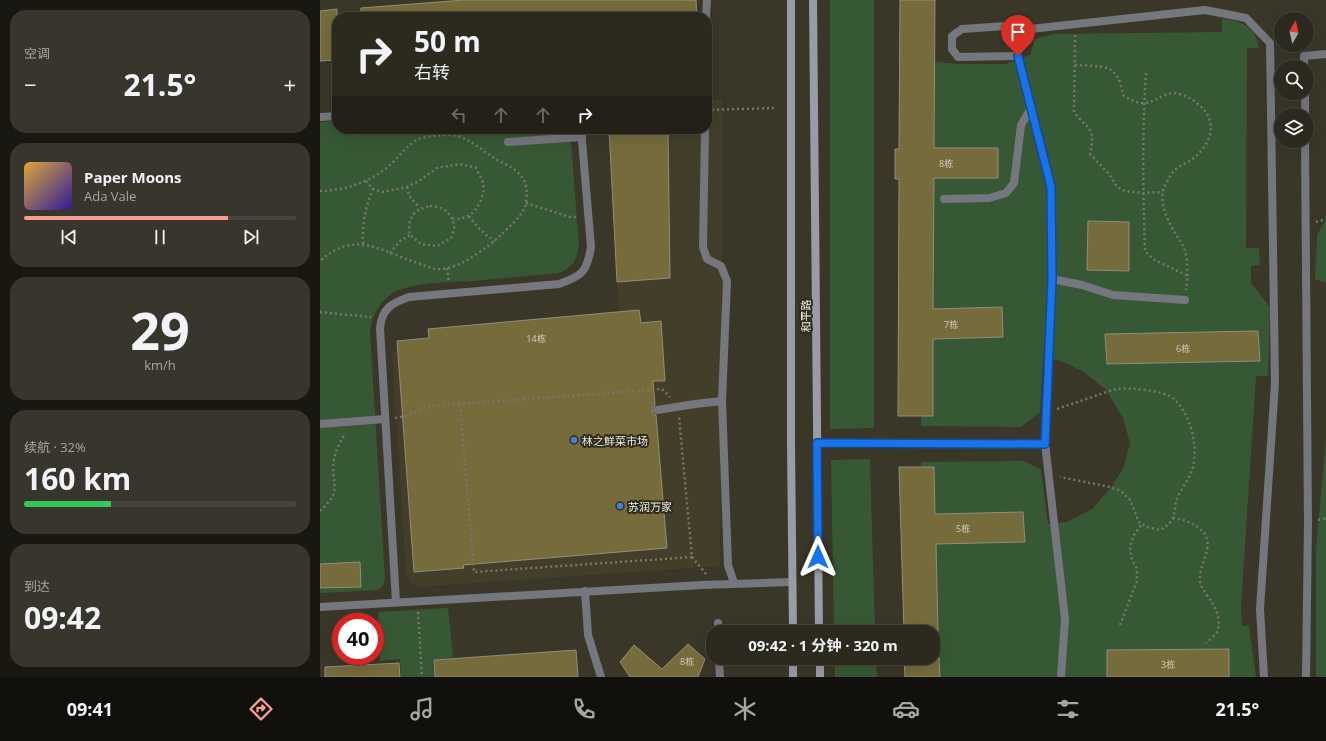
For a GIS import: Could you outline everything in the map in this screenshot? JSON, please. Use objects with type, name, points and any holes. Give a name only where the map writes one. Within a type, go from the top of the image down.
[{"type":"street","points":[[706,12],[707,0]]},
{"type":"street","name":"和平路","points":[[791,0],[793,625]]},
{"type":"street","name":"和平路","points":[[813,0],[819,625]]},
{"type":"street","points":[[1018,56],[958,57],[952,49],[952,36],[962,29],[1006,26],[1021,30],[1205,10],[1246,18],[1270,43],[1275,383],[1260,609],[1264,677]]},
{"type":"street","points":[[1021,30],[1018,56],[1030,110],[1051,187],[1052,279],[1045,444],[1065,619],[1061,677]]},
{"type":"street","points":[[1304,60],[1304,56],[1326,54]]},
{"type":"street","points":[[944,199],[990,198],[1006,193],[1014,183],[1021,125],[1030,110]]},
{"type":"street","points":[[320,117],[332,116]]},
{"type":"street","points":[[508,142],[573,134]]},
{"type":"street","points":[[396,602],[380,328],[381,317],[387,309],[397,301],[409,297],[559,284],[574,279],[583,273],[589,261],[591,247],[581,134]]},
{"type":"street","points":[[705,134],[703,247],[707,259],[721,266],[727,281],[722,401],[728,564],[734,583]]},
{"type":"street","points":[[1305,148],[1308,523],[1306,677]]},
{"type":"street","points":[[1052,279],[1082,285],[1113,295],[1185,300]]},
{"type":"street","points":[[657,410],[722,401]]},
{"type":"street","points":[[320,424],[385,420]]},
{"type":"street","points":[[817,443],[1045,444]]},
{"type":"street","points":[[320,607],[715,584],[792,582]]},
{"type":"street","points":[[585,592],[588,635],[601,677]]},
{"type":"street","points":[[719,665],[720,677]]},
{"type":"street","points":[[793,665],[793,677]]},
{"type":"street","points":[[820,665],[820,677]]},
{"type":"path","points":[[1075,24],[1074,112],[1087,125],[1092,134],[1090,154],[1109,174],[1117,187],[1125,191],[1143,193],[1162,192]]},
{"type":"path","points":[[1075,65],[1109,69],[1116,73],[1121,83],[1123,95],[1144,104],[1165,95],[1176,94],[1190,98],[1203,108],[1211,120],[1210,133],[1206,145],[1194,158],[1173,171],[1162,192],[1164,208],[1172,228],[1184,248],[1188,276],[1185,300]]},
{"type":"path","points":[[1146,73],[1144,104],[1143,193],[1145,251],[1153,260],[1188,276]]},
{"type":"path","points":[[712,110],[775,108]]},
{"type":"path","points":[[320,191],[342,188],[366,181],[384,170],[395,161],[405,149],[418,139],[440,135],[457,136],[471,142],[496,159],[516,170],[525,181],[527,191],[526,204],[516,220],[487,248],[456,266],[438,269],[411,261],[368,244],[347,245],[330,252],[320,261]]},
{"type":"path","points":[[366,181],[372,189],[382,192],[406,187],[419,181],[437,168],[460,164],[476,168],[483,183],[482,196],[475,211],[469,216],[452,219]]},
{"type":"path","points":[[406,187],[409,196],[420,208]]},
{"type":"path","points":[[363,244],[363,218],[372,189]]},
{"type":"path","points":[[526,204],[570,217],[588,218]]},
{"type":"path","points":[[439,206],[448,212],[452,219],[454,225],[451,238],[437,246],[421,244],[410,235],[409,229],[412,215],[420,208],[439,206]]},
{"type":"path","points":[[469,216],[475,225],[495,241]]},
{"type":"path","points":[[390,253],[400,241],[410,235]]},
{"type":"path","points":[[448,268],[450,293]]},
{"type":"path","points":[[320,312],[381,317]]},
{"type":"path","points":[[1047,412],[1119,388],[1158,392],[1173,398],[1181,407],[1190,424],[1195,446],[1193,467],[1186,485],[1179,494],[1173,518],[1168,525],[1160,530],[1147,527],[1139,522],[1130,500],[1121,491],[1110,486],[1049,475]]},
{"type":"path","points":[[385,420],[405,416],[430,406],[662,389],[678,407],[692,557],[715,584]]},
{"type":"path","points":[[460,404],[474,572],[692,557]]},
{"type":"path","points":[[320,511],[328,504],[333,496],[336,486],[334,459],[344,435],[352,422]]},
{"type":"path","points":[[1173,518],[1183,519],[1193,524],[1202,530],[1207,537],[1208,546],[1201,570],[1201,584],[1215,606],[1219,620],[1216,633],[1206,643]]},
{"type":"path","points":[[1120,625],[1137,581],[1137,569],[1131,557],[1130,546],[1134,535],[1142,524]]},
{"type":"path","points":[[417,601],[422,677]]},
{"type":"shaded area","points":[[712,100],[723,100],[720,566],[418,587],[410,583],[406,574],[392,352],[620,334],[610,134],[712,134]]},
{"type":"green space","points":[[830,0],[874,0],[874,428],[830,429]]},
{"type":"green space","points":[[1222,19],[1236,21],[1245,25],[1252,31],[1255,35],[1259,48],[1247,48],[1246,248],[1259,248],[1260,265],[1251,266],[1251,283],[1270,307],[1268,376],[1256,376],[1241,607],[1242,626],[1249,626],[1256,677],[934,677],[934,665],[940,665],[940,625],[931,625],[921,462],[1024,461],[1041,470],[1048,524],[1067,522],[1092,509],[1109,490],[1123,469],[1130,443],[1123,418],[1106,390],[1084,372],[1059,360],[1043,359],[1040,412],[1021,427],[921,426],[925,61],[958,64],[1006,64],[1030,55],[1035,39],[1053,34],[1222,32]]},
{"type":"green space","points":[[332,121],[332,134],[570,134],[579,246],[571,266],[559,273],[473,281],[442,282],[407,287],[390,295],[379,306],[374,315],[370,331],[385,580],[382,587],[377,590],[320,593],[320,122]]},
{"type":"green space","points":[[1326,219],[1326,283],[1315,279],[1317,235]]},
{"type":"green space","points":[[1326,437],[1326,677],[1316,677],[1316,549]]},
{"type":"green space","points":[[870,459],[875,625],[834,625],[831,460]]},
{"type":"green space","points":[[448,608],[453,657],[433,660],[434,677],[401,677],[400,659],[384,661],[384,613],[378,612]]},
{"type":"green space","points":[[835,665],[876,665],[877,677],[835,677]]},
{"type":"building","points":[[464,0],[696,0],[697,12],[361,12],[361,8]]},
{"type":"building","points":[[900,0],[935,0],[934,148],[998,148],[998,178],[934,178],[933,309],[1002,307],[1003,337],[933,339],[933,416],[898,416],[899,179],[895,179],[895,149],[899,149]]},
{"type":"building","points":[[337,9],[337,12],[332,12],[332,60],[320,61],[320,11]]},
{"type":"building","points":[[609,134],[668,134],[670,278],[617,282]]},
{"type":"building","points":[[1088,221],[1129,222],[1129,271],[1087,270]]},
{"type":"building","points":[[639,310],[641,323],[661,321],[665,381],[653,381],[655,405],[652,410],[653,414],[656,415],[667,548],[463,565],[464,568],[414,572],[397,341],[429,338],[428,329]]},
{"type":"building","points":[[1258,331],[1260,361],[1107,364],[1105,334]]},
{"type":"building","points":[[899,467],[934,467],[935,514],[1023,512],[1025,542],[936,544],[938,625],[904,625]]},
{"type":"building","points":[[360,562],[361,587],[320,588],[320,564]]},
{"type":"building","points":[[688,644],[705,659],[698,677],[630,677],[620,662],[634,645],[662,669]]},
{"type":"building","points":[[1229,649],[1229,677],[1107,677],[1107,650]]},
{"type":"building","points":[[576,650],[578,677],[435,677],[434,660]]},
{"type":"building","points":[[399,663],[400,677],[325,677],[325,667]]},
{"type":"building","points":[[904,665],[939,665],[940,677],[905,677]]},
{"type":"place","name":"林之鲜菜市场","points":[[574,440]]},
{"type":"place","name":"苏润万家","points":[[620,506]]},
{"type":"route","points":[[818,557],[817,443],[1045,444],[1052,279],[1051,187],[1030,110],[1018,56]]}]
